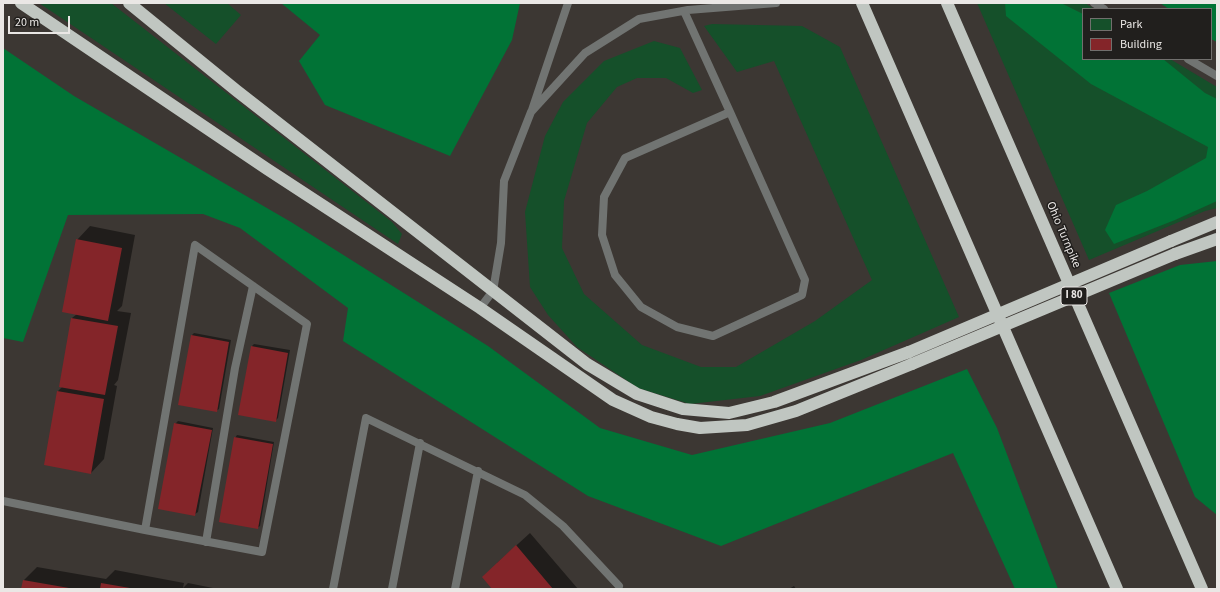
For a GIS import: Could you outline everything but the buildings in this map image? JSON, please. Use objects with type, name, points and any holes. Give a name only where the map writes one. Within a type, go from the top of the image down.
[{"type":"highway","points":[[21,3],[267,169],[480,308],[613,400],[651,416],[677,424],[700,428],[747,425],[796,411],[911,358],[1217,222]]},
{"type":"highway","points":[[129,3],[237,91],[588,364],[638,394],[683,409],[729,412],[774,402],[911,358],[1217,238]]},
{"type":"highway","points":[[862,3],[1117,589]]},
{"type":"highway","name":"Ohio Turnpike","points":[[946,3],[1202,589]]},
{"type":"lane","points":[[480,308],[493,291],[501,243],[504,181],[531,112],[568,3]]},
{"type":"lane","points":[[531,112],[585,53],[639,19],[684,11],[776,3]]},
{"type":"lane","points":[[684,11],[730,112],[805,280],[802,295],[713,336],[677,327],[641,306],[616,275],[602,235],[604,197],[625,158],[730,112]]},
{"type":"lane","points":[[1190,60],[1217,76]]},
{"type":"lane","points":[[3,501],[145,530],[262,552],[307,324],[195,245],[145,530]]},
{"type":"lane","points":[[206,542],[235,368],[253,286]]},
{"type":"lane","points":[[332,589],[366,418],[525,495],[563,526],[619,586]]},
{"type":"lane","points":[[392,589],[420,443]]},
{"type":"lane","points":[[455,589],[478,471]]},
{"type":"green space","points":[[39,3],[111,3],[392,222],[402,234],[398,244]]},
{"type":"green space","points":[[164,3],[227,3],[241,15],[216,44]]},
{"type":"green space","points":[[281,3],[520,3],[512,40],[450,156],[325,105],[299,61],[320,35]]},
{"type":"green space","points":[[977,3],[1085,3],[1092,8],[1082,8],[1082,60],[1172,60],[1217,87],[1217,208],[1205,211],[1089,260]]},
{"type":"green space","points":[[1005,3],[1061,3],[1082,14],[1082,60],[1164,60],[1205,93],[1217,99],[1217,201],[1175,220],[1114,244],[1105,230],[1116,205],[1147,191],[1206,158],[1208,147],[1091,84],[1006,16]]},
{"type":"green space","points":[[1160,3],[1217,3],[1217,42],[1212,40],[1212,8],[1168,8]]},
{"type":"green space","points":[[712,24],[802,26],[840,47],[959,317],[861,360],[760,396],[690,404],[638,388],[577,347],[548,315],[530,287],[525,212],[545,136],[563,102],[604,61],[654,41],[680,48],[702,90],[693,93],[666,78],[637,78],[617,87],[587,123],[564,201],[562,248],[584,294],[642,345],[701,367],[736,367],[815,321],[872,280],[774,61],[737,72],[704,26]]},
{"type":"green space","points":[[3,48],[74,96],[291,222],[488,346],[600,428],[692,455],[830,423],[967,369],[997,428],[1058,589],[1015,589],[953,453],[721,546],[588,496],[343,341],[348,308],[240,228],[203,214],[68,215],[23,342],[3,338]]},
{"type":"green space","points":[[1217,261],[1217,515],[1195,497],[1109,293],[1180,265]]}]
